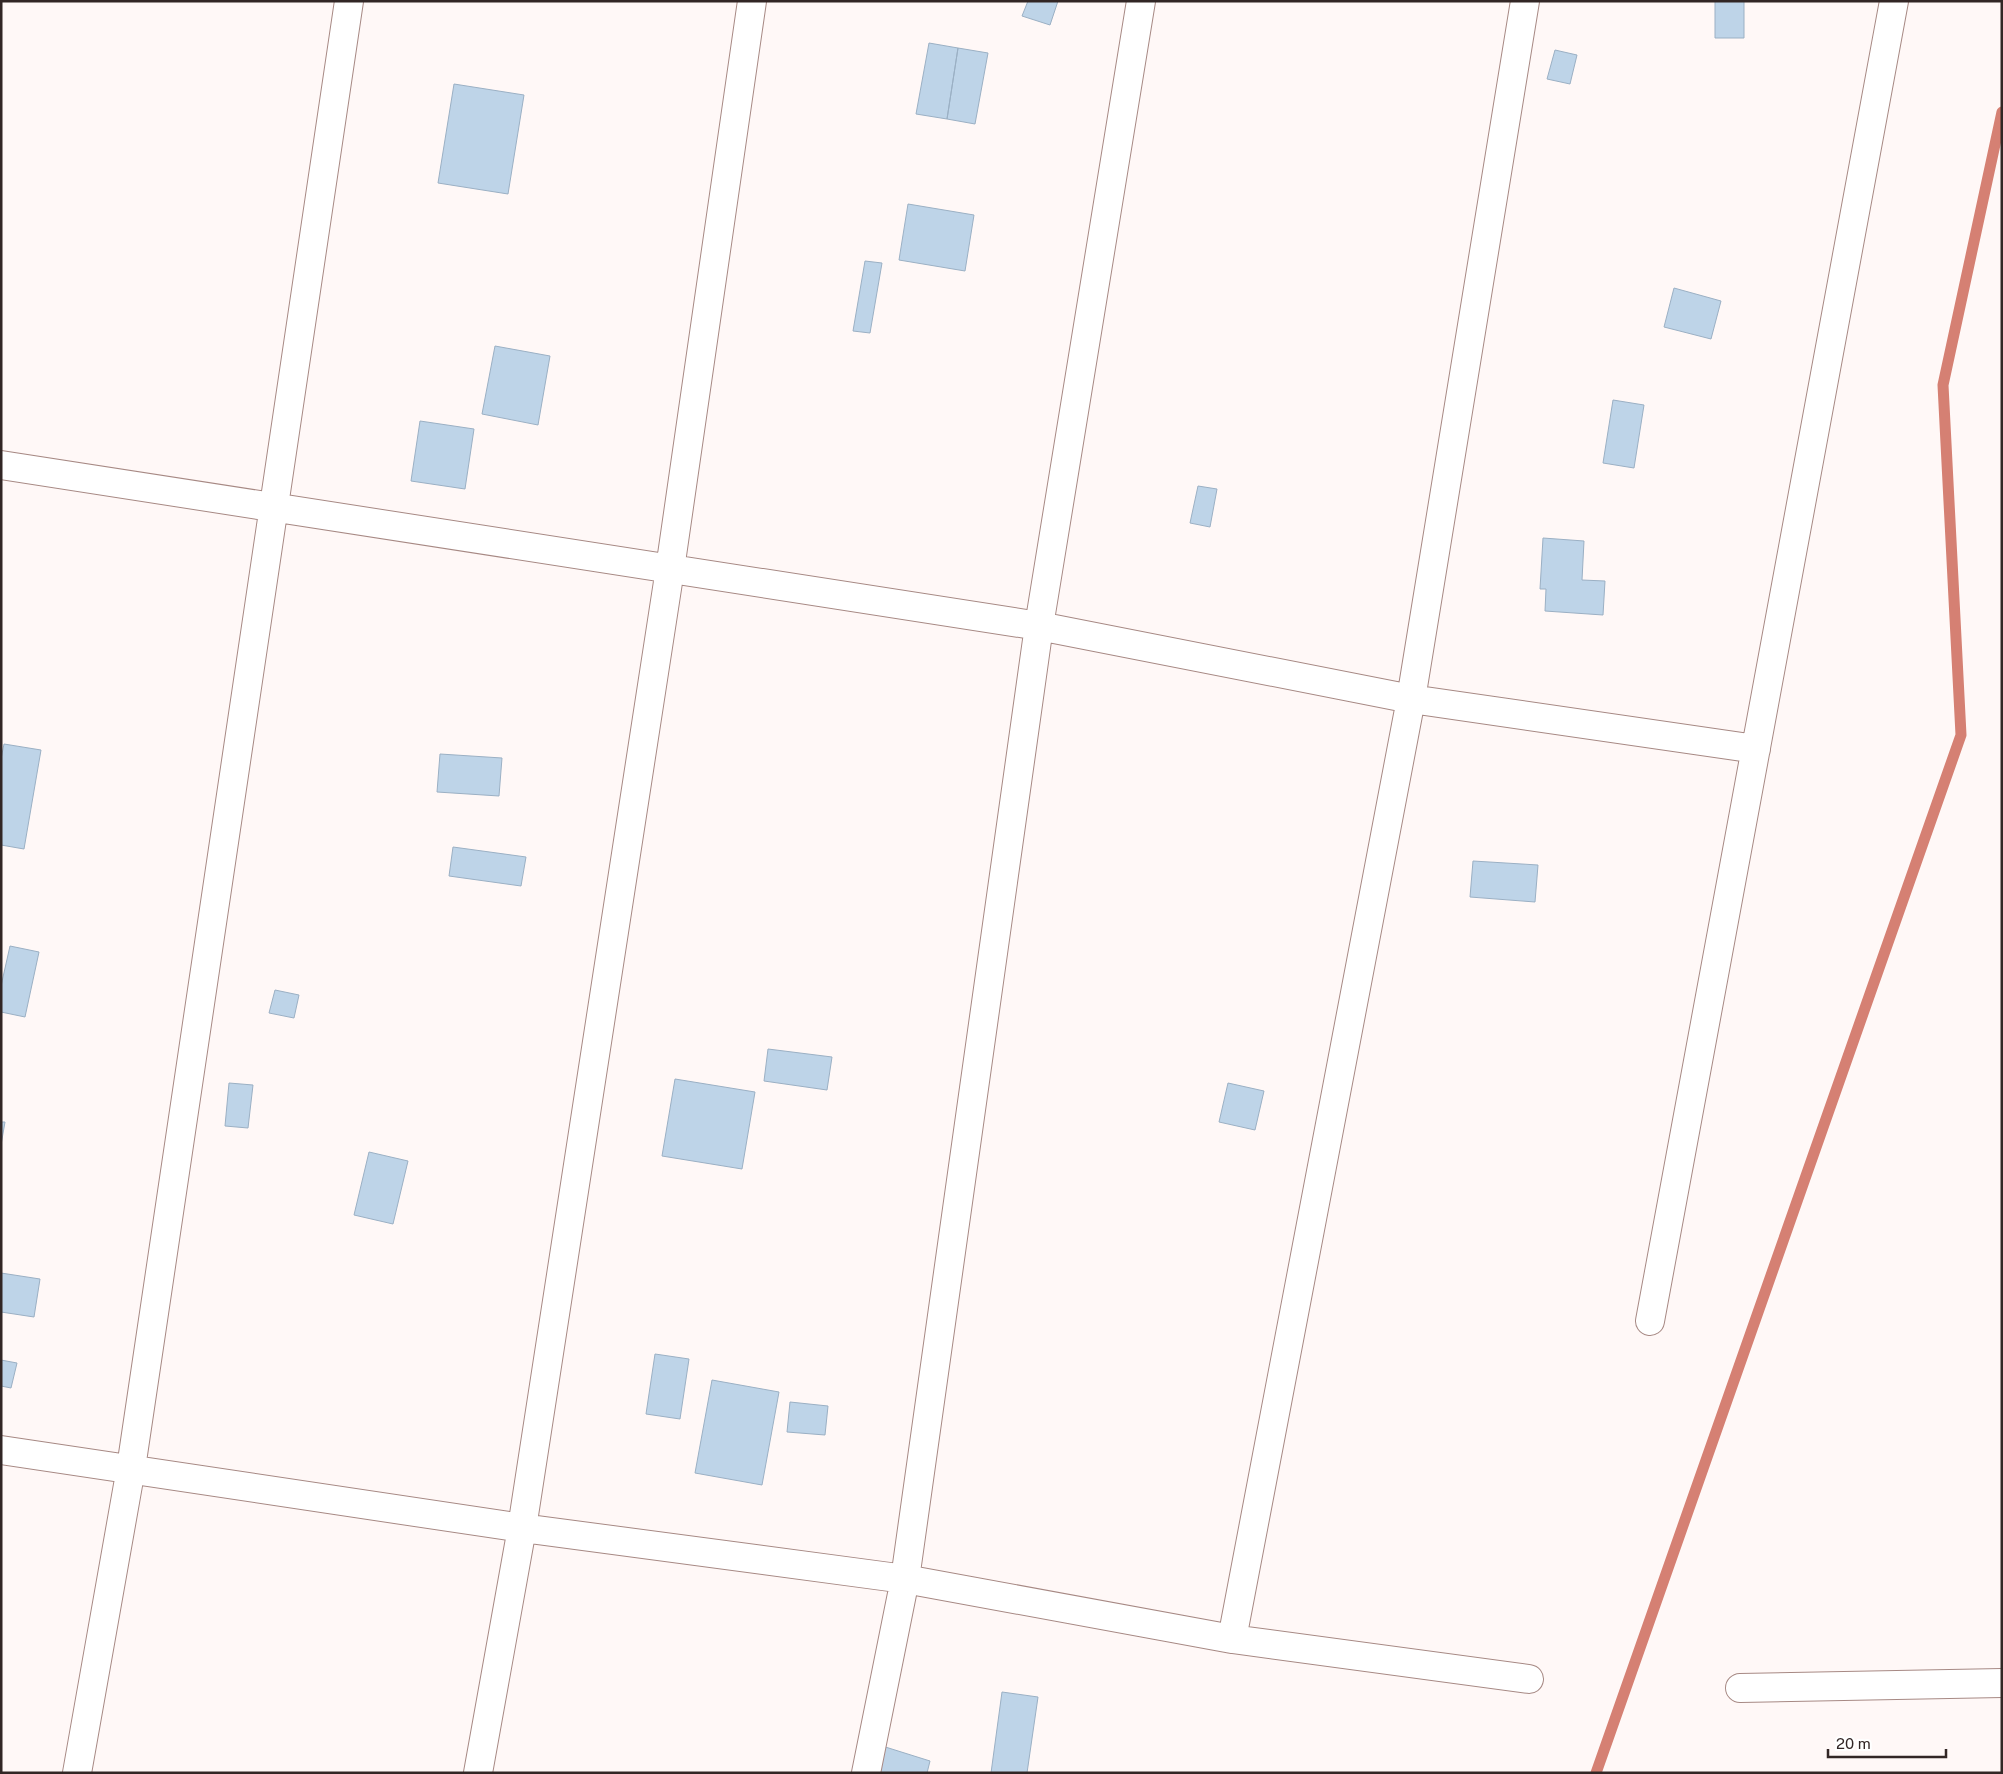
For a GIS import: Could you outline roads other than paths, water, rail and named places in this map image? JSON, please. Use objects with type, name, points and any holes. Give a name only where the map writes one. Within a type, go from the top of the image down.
[{"type":"street","points":[[77,1773],[131,1468],[349,1]]},
{"type":"street","points":[[478,1773],[522,1528],[670,569],[752,1]]},
{"type":"street","points":[[866,1773],[904,1579],[1039,626],[1141,1]]},
{"type":"street","points":[[1232,1639],[1411,699],[1525,1]]},
{"type":"street","points":[[1650,1321],[1894,1]]},
{"type":"street","points":[[1,465],[1039,626],[1411,699],[1756,749]]},
{"type":"street","points":[[1,1450],[522,1528],[904,1579],[1232,1639],[1529,1679]]},
{"type":"street","points":[[1740,1688],[2002,1683]]},
{"type":"waterway","points":[[1596,1773],[1961,735],[1943,385],[2002,112]]}]
